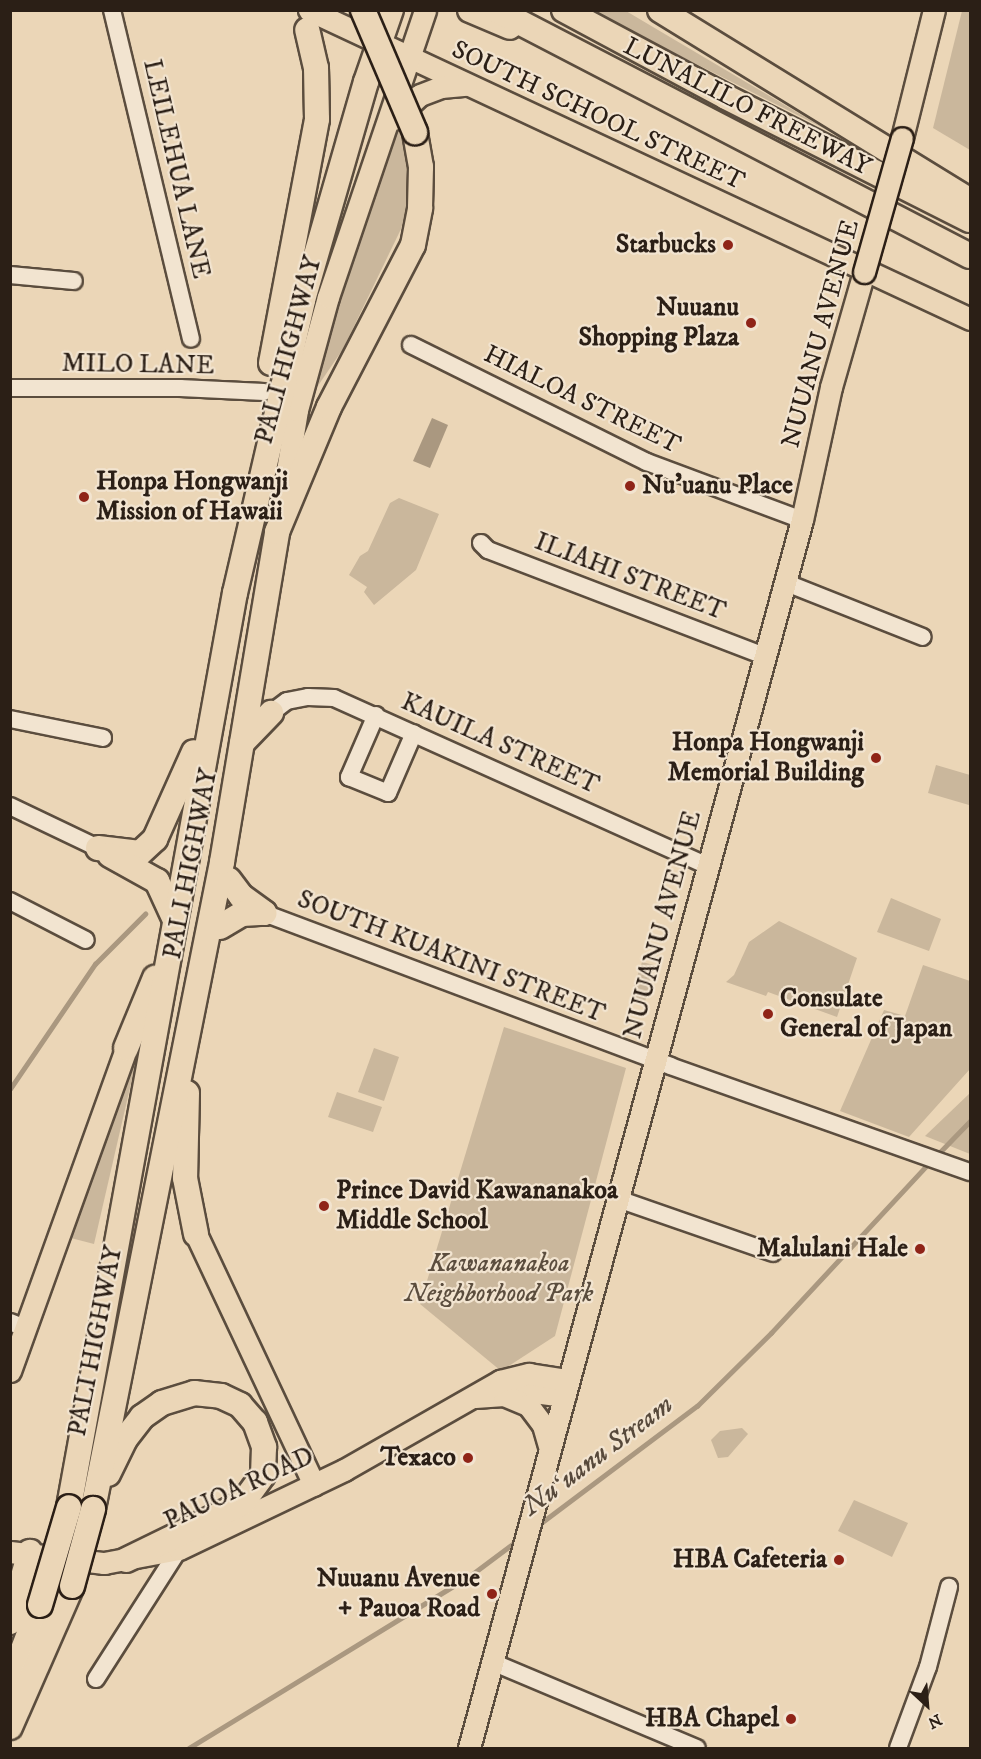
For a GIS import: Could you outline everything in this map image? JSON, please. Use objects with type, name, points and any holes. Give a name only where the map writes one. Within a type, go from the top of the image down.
[{"type":"highway","points":[[277,532],[328,407],[413,246],[420,208],[421,167],[415,132],[363,10]]},
{"type":"highway","points":[[470,10],[612,69]]},
{"type":"highway","name":"LUNALILO FREEWAY","points":[[496,10],[970,256]]},
{"type":"highway","name":"LUNALILO FREEWAY","points":[[564,10],[726,98],[970,220]]},
{"type":"highway","points":[[660,10],[970,201]]},
{"type":"highway","name":"PALI HIGHWAY","points":[[10,1683],[40,1605],[69,1506],[213,706],[244,556],[303,300],[366,82],[381,45],[390,14]]},
{"type":"highway","points":[[244,556],[264,392],[317,119],[316,68],[308,20]]},
{"type":"highway","points":[[911,224],[970,273]]},
{"type":"highway","name":"PALI HIGHWAY","points":[[10,1727],[63,1611],[93,1509],[236,781],[277,532]]},
{"type":"highway","points":[[98,848],[140,853],[155,839],[213,706]]},
{"type":"highway","points":[[242,743],[270,713]]},
{"type":"highway","points":[[196,1234],[185,1178],[185,1106],[245,792],[236,781]]},
{"type":"highway","points":[[98,848],[157,881],[174,918]]},
{"type":"highway","points":[[230,880],[238,893],[264,913]]},
{"type":"highway","points":[[220,927],[242,914],[264,913]]},
{"type":"highway","points":[[126,1048],[169,952]]},
{"type":"highway","points":[[93,1509],[129,1432],[162,1403],[194,1393],[221,1396],[240,1404],[255,1422],[265,1459],[262,1475],[243,1503],[126,1560]]},
{"type":"highway","points":[[10,1622],[20,1552]]},
{"type":"main road","name":"PALI HIGHWAY","points":[[277,532],[297,410],[328,297],[425,10]]},
{"type":"main road","name":"NUUANU AVENUE","points":[[469,1749],[706,865],[802,520],[831,387],[909,112],[934,10]]},
{"type":"main road","name":"SOUTH SCHOOL STREET","points":[[308,20],[381,45],[407,59],[470,85],[864,272],[970,319]]},
{"type":"main road","points":[[375,155],[396,115],[416,98],[441,87],[470,85]]},
{"type":"main road","points":[[10,1371],[18,1325],[126,1048]]},
{"type":"main road","points":[[196,1234],[314,1485]]},
{"type":"main road","name":"PAUOA ROAD","points":[[20,1552],[104,1563],[179,1549],[314,1485],[492,1384],[517,1375],[566,1388]]},
{"type":"main road","points":[[471,1397],[504,1395],[528,1405],[543,1425],[550,1449]]},
{"type":"street","name":"LEILEHUA LANE","points":[[112,10],[191,339]]},
{"type":"street","points":[[10,274],[74,281]]},
{"type":"street","name":"HIALOA STREET","points":[[411,345],[647,462],[802,520]]},
{"type":"street","name":"MILO LANE","points":[[10,388],[180,388],[264,392]]},
{"type":"street","name":"ILIAHI STREET","points":[[481,543],[488,550],[764,656]]},
{"type":"street","points":[[784,582],[923,637]]},
{"type":"street","name":"KAUILA STREET","points":[[270,713],[287,701],[308,697],[334,698],[706,865]]},
{"type":"street","points":[[376,715],[349,777],[388,793],[414,733]]},
{"type":"street","points":[[10,719],[104,738]]},
{"type":"street","points":[[10,806],[98,848]]},
{"type":"street","points":[[10,901],[86,940]]},
{"type":"street","name":"SOUTH KUAKINI STREET","points":[[264,913],[654,1060],[970,1172]]},
{"type":"street","points":[[618,1199],[773,1253]]},
{"type":"street","points":[[96,1679],[179,1549]]},
{"type":"street","points":[[898,1749],[928,1667],[949,1587]]},
{"type":"street","points":[[492,1662],[697,1749]]},
{"type":"green space","points":[[587,11],[626,11],[827,130],[643,37]]},
{"type":"green space","points":[[962,11],[970,11],[970,150],[933,128]]},
{"type":"green space","points":[[397,119],[409,169],[409,197],[401,229],[343,349],[311,396],[316,362]]},
{"type":"green space","points":[[399,498],[439,514],[416,570],[374,605],[364,592],[367,587],[349,575],[360,556],[368,551],[390,503]]},
{"type":"green space","points":[[936,765],[970,775],[969,805],[928,793]]},
{"type":"green space","points":[[891,898],[941,919],[929,951],[877,932]]},
{"type":"green space","points":[[779,921],[857,958],[837,1017],[768,992],[766,996],[726,982],[734,975],[749,942]]},
{"type":"green space","points":[[642,962],[654,965],[645,1002],[631,995]]},
{"type":"green space","points":[[923,965],[970,981],[970,1069],[909,1137],[840,1111],[884,1010],[905,1016]]},
{"type":"green space","name":"Kawananakoa Neighborhood Park","points":[[504,1027],[626,1068],[555,1336],[501,1371],[420,1304]]},
{"type":"green space","points":[[374,1048],[399,1057],[384,1101],[358,1092]]},
{"type":"green space","points":[[138,1053],[94,1244],[67,1237]]},
{"type":"green space","points":[[337,1092],[382,1107],[373,1132],[328,1117]]},
{"type":"green space","points":[[970,1093],[970,1154],[925,1136]]},
{"type":"green space","points":[[742,1428],[748,1434],[728,1457],[718,1458],[711,1440],[720,1431]]},
{"type":"green space","points":[[854,1500],[908,1523],[892,1557],[838,1531]]},
{"type":"shaded area","points":[[432,418],[448,425],[430,468],[413,461]]},
{"type":"waterway","points":[[10,1089],[95,964],[145,914]]},
{"type":"waterway","name":"Nuʻuanu Stream","points":[[936,1156],[970,1121]]},
{"type":"waterway","name":"Nuʻuanu Stream","points":[[537,1526],[697,1406],[771,1333],[930,1162]]},
{"type":"waterway","name":"Nuʻuanu Stream","points":[[189,1748],[471,1575],[518,1540]]},
{"type":"place","name":"Starbucks","points":[[728,245]]},
{"type":"place","name":"Nuuanu Shopping Plaza","points":[[751,323]]},
{"type":"place","name":"Nu'uanu Place","points":[[630,486]]},
{"type":"place","name":"Honpa Hongwanji Mission of Hawaii","points":[[84,497]]},
{"type":"place","name":"Honpa Hongwanji Memorial Building","points":[[876,758]]},
{"type":"place","name":"Consulate General of Japan","points":[[768,1014]]},
{"type":"place","name":"Prince David Kawananakoa Middle School","points":[[324,1206]]},
{"type":"place","name":"Malulani Hale","points":[[920,1249]]},
{"type":"place","name":"Texaco","points":[[468,1458]]},
{"type":"place","name":"HBA Cafeteria","points":[[839,1560]]},
{"type":"place","name":"Nuuanu Avenue + Pauoa Road","points":[[492,1594]]},
{"type":"place","name":"HBA Chapel","points":[[791,1719]]}]
